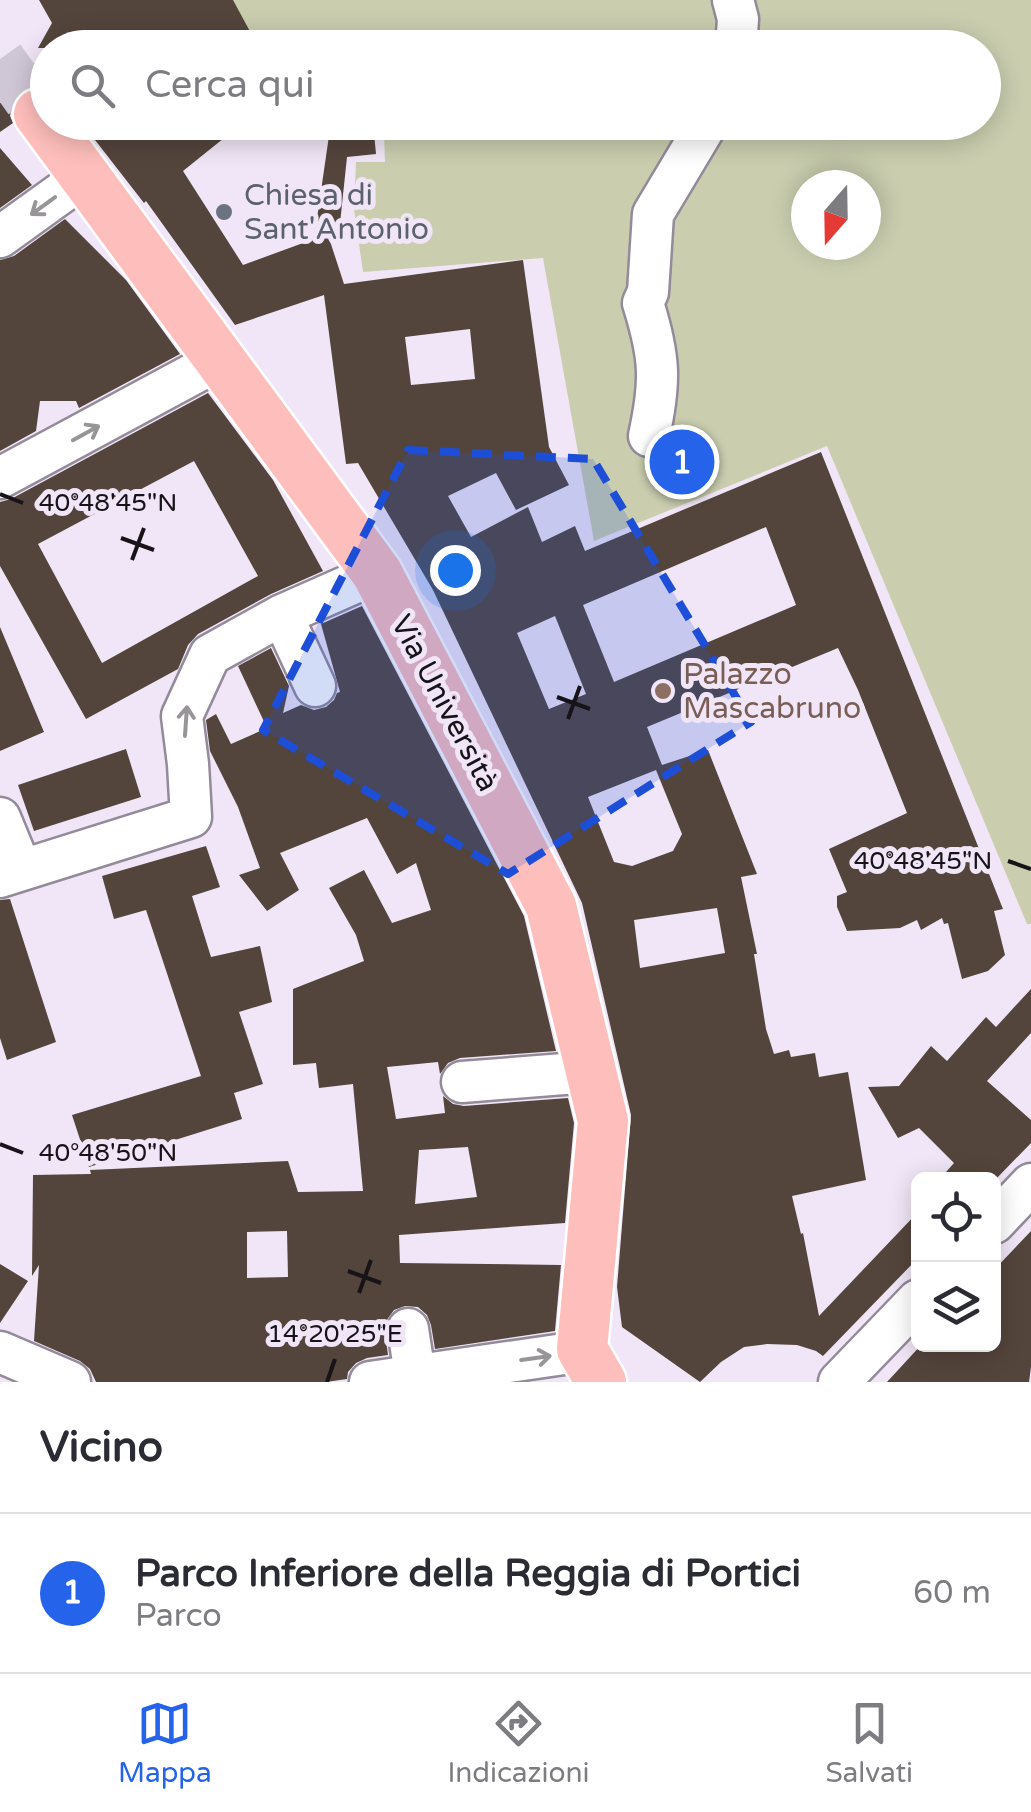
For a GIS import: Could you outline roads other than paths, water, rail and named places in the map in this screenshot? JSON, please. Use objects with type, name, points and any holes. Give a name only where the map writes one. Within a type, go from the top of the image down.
[{"type":"main road","name":"Via Università","points":[[59,140],[377,573],[551,906],[603,1121],[591,1365]]},
{"type":"street","points":[[733,0],[737,30]]},
{"type":"street","points":[[649,436],[658,394],[656,344],[644,303],[653,214],[697,140]]},
{"type":"street","points":[[0,237],[86,175]]},
{"type":"street","points":[[0,478],[219,360]]},
{"type":"street","points":[[0,818],[10,873],[190,818],[182,716],[210,655],[282,616],[377,573]]},
{"type":"street","points":[[282,616],[316,686]]},
{"type":"street","points":[[462,1082],[590,1072]]},
{"type":"street","points":[[1001,1216],[1031,1184]]},
{"type":"street","points":[[839,1382],[911,1307]]},
{"type":"street","points":[[408,1329],[415,1375]]},
{"type":"street","points":[[0,1352],[70,1382]]},
{"type":"street","points":[[370,1382],[564,1354],[591,1365]]},
{"type":"tunnel","points":[[0,59],[30,101]]},
{"type":"place","name":"Chiesa di Sant'Antonio","points":[[224,212]]},
{"type":"place","name":"Parco Inferiore della Reggia di Portici","points":[[682,462]]},
{"type":"place","name":"Palazzo Mascabruno","points":[[663,691]]}]
